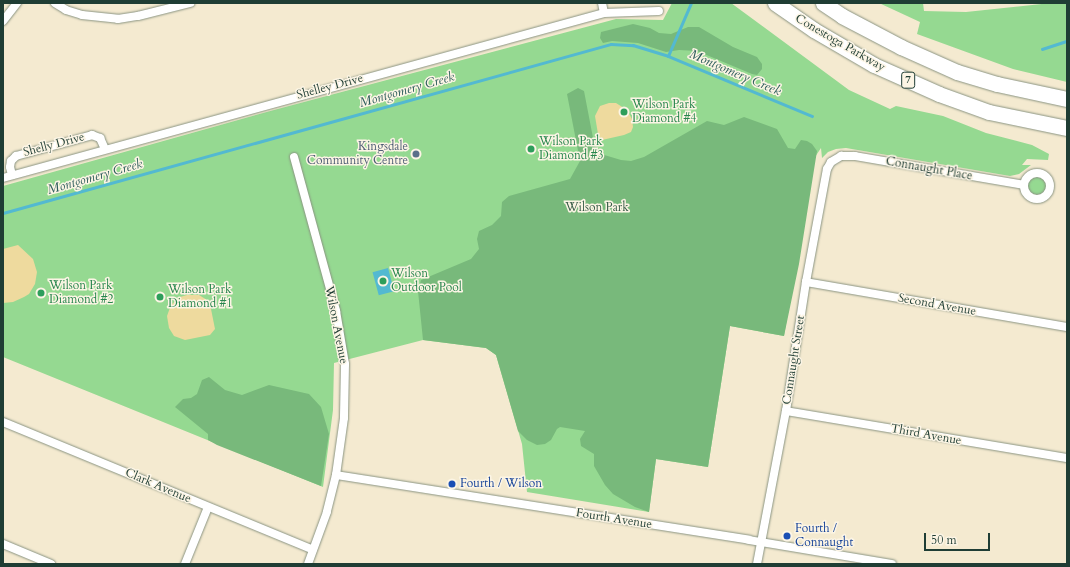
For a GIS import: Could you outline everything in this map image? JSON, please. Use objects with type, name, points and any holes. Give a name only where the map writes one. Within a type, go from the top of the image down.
[{"type":"highway","name":"Conestoga Parkway","points":[[775,3],[814,30],[874,65],[939,94],[989,112],[1061,127]]},
{"type":"highway","name":"Conestoga Parkway","points":[[823,3],[842,16],[901,47],[957,72],[997,84],[1063,99]]},
{"type":"street","points":[[3,21],[17,3]]},
{"type":"street","points":[[55,3],[66,10],[82,15],[118,19],[138,16],[190,3]]},
{"type":"street","points":[[602,3],[604,12]]},
{"type":"street","name":"Shelley Drive","points":[[3,178],[604,12],[659,11]]},
{"type":"street","name":"Shelly Drive","points":[[12,175],[10,167],[11,161],[16,156],[92,135],[100,138],[105,149]]},
{"type":"street","name":"Connaught Place","points":[[835,159],[846,155],[855,156],[1024,185]]},
{"type":"street","name":"Wilson Avenue","points":[[294,157],[336,311],[343,349],[344,418],[336,475],[327,512],[308,564]]},
{"type":"street","name":"Connaught Street","points":[[758,564],[786,411],[806,282],[827,169],[835,159]]},
{"type":"street","name":"Second Avenue","points":[[806,282],[1067,327]]},
{"type":"street","name":"Third Avenue","points":[[786,411],[1067,458]]},
{"type":"street","name":"Clark Avenue","points":[[3,422],[313,550]]},
{"type":"street","name":"Fourth Avenue","points":[[336,475],[892,564]]},
{"type":"street","points":[[185,564],[208,506]]},
{"type":"street","points":[[3,544],[51,564]]},
{"type":"green space","name":"Wilson Park","points":[[672,3],[731,3],[849,90],[890,109],[896,106],[943,116],[986,133],[1032,145],[1049,154],[1048,160],[1027,159],[1022,165],[1031,165],[1019,174],[1010,176],[846,148],[828,152],[822,158],[821,148],[815,157],[784,336],[730,326],[708,467],[656,459],[649,512],[527,492],[522,444],[496,355],[486,348],[423,340],[334,363],[333,410],[323,487],[3,357],[3,186],[274,110],[616,19],[663,20]]},
{"type":"green space","points":[[879,3],[923,3],[924,11],[966,12],[1051,3],[1067,3],[1067,82],[1013,69],[917,34],[920,22]]},
{"type":"green space","points":[[633,24],[650,28],[659,33],[671,34],[688,27],[699,27],[733,47],[757,57],[762,64],[762,69],[757,75],[697,51],[679,50],[666,52],[638,43],[612,41],[603,43],[600,38],[601,32]]},
{"type":"green space","points":[[578,88],[584,91],[594,143],[601,154],[621,160],[631,161],[644,157],[707,121],[724,125],[744,117],[777,129],[788,148],[795,149],[801,140],[812,144],[817,151],[799,264],[784,336],[730,326],[708,467],[656,459],[649,512],[635,507],[613,494],[605,485],[594,466],[594,454],[581,446],[580,439],[585,431],[560,427],[557,429],[551,440],[545,444],[537,445],[527,440],[518,431],[496,355],[486,348],[423,340],[418,291],[421,280],[471,259],[479,249],[477,239],[479,231],[492,225],[501,216],[502,202],[509,196],[570,179],[580,161],[567,94]]},
{"type":"green space","points":[[1037,175],[1044,178],[1047,185],[1044,192],[1037,195],[1030,192],[1027,185],[1030,178]]},
{"type":"green space","points":[[209,377],[225,390],[242,395],[269,385],[309,394],[321,407],[329,434],[321,486],[217,445],[208,440],[208,434],[175,407],[183,399],[191,398],[197,394],[202,380]]},
{"type":"sand","points":[[609,103],[616,103],[627,110],[632,119],[633,127],[631,132],[624,135],[602,140],[598,134],[595,116],[600,106]]},
{"type":"sand","points":[[18,245],[33,259],[37,272],[35,284],[29,294],[24,297],[13,302],[3,303],[3,249]]},
{"type":"sand","points":[[187,295],[199,295],[207,300],[211,309],[215,329],[210,335],[185,340],[174,336],[169,328],[167,316],[171,305],[180,297]]},
{"type":"water","points":[[388,268],[394,291],[379,295],[373,272]]},
{"type":"waterway","points":[[668,56],[691,3]]},
{"type":"waterway","name":"Montgomery Creek","points":[[1042,49],[1067,41]]},
{"type":"waterway","name":"Montgomery Creek","points":[[3,213],[611,44],[633,45],[668,56],[812,116]]},
{"type":"place","name":"Wilson Park Diamond #4","points":[[624,112]]},
{"type":"place","name":"Wilson Park Diamond #3","points":[[531,149]]},
{"type":"place","name":"Kingsdale Community Centre","points":[[416,154]]},
{"type":"place","name":"Wilson Outdoor Pool","points":[[383,281]]},
{"type":"place","name":"Wilson Park Diamond #2","points":[[41,293]]},
{"type":"place","name":"Wilson Park Diamond #1","points":[[160,297]]},
{"type":"place","name":"Fourth / Wilson","points":[[452,484]]},
{"type":"place","name":"Fourth / Connaught","points":[[787,536]]}]
